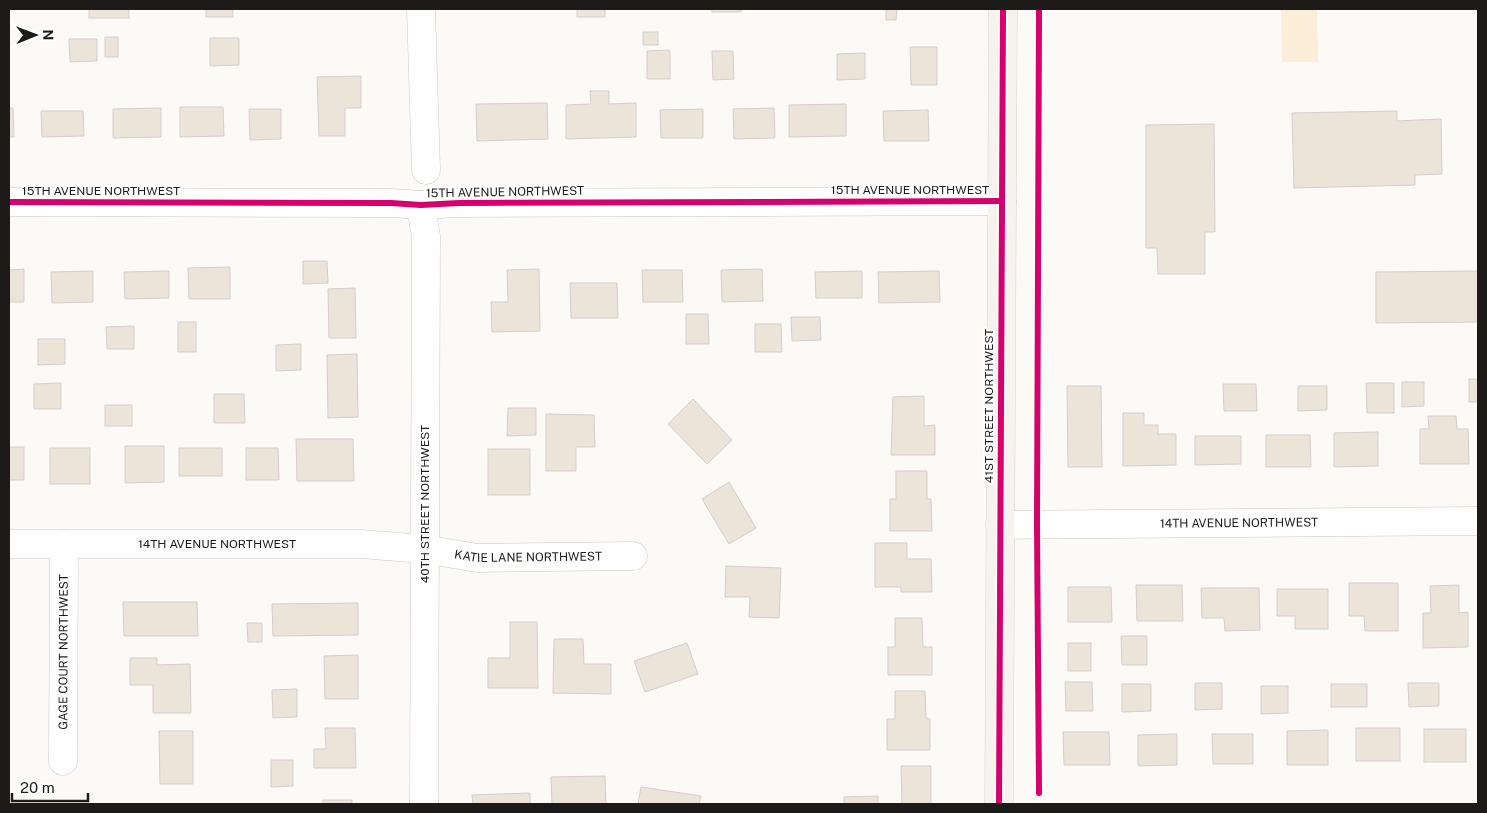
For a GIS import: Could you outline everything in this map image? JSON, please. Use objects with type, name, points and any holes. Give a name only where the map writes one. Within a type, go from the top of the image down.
[{"type":"main road","name":"41ST STREET NORTHWEST","points":[[999,804],[1003,9]]},
{"type":"street","points":[[421,9],[426,170]]},
{"type":"street","name":"15TH AVENUE NORTHWEST","points":[[9,202],[391,203],[421,205],[459,203],[1002,201]]},
{"type":"street","name":"40TH STREET NORTHWEST","points":[[421,205],[426,237],[424,804]]},
{"type":"street","name":"14TH AVENUE NORTHWEST","points":[[1000,525],[1478,521]]},
{"type":"street","name":"14TH AVENUE NORTHWEST","points":[[9,544],[361,544],[424,549]]},
{"type":"street","name":"GAGE COURT NORTHWEST","points":[[63,761],[64,544]]},
{"type":"street","name":"KATIE LANE NORTHWEST","points":[[424,549],[477,558],[633,556]]},
{"type":"shaded area","points":[[1281,9],[1317,9],[1318,62],[1282,62]]},
{"type":"building","points":[[89,9],[129,9],[129,18],[89,18]]},
{"type":"building","points":[[206,9],[233,9],[233,17],[206,17]]},
{"type":"building","points":[[577,9],[605,9],[605,17],[577,17]]},
{"type":"building","points":[[712,9],[741,9],[741,12],[712,12]]},
{"type":"building","points":[[886,9],[897,9],[896,20],[886,20]]},
{"type":"building","points":[[643,32],[658,32],[658,45],[643,45]]},
{"type":"building","points":[[105,37],[118,37],[118,57],[105,57]]},
{"type":"building","points":[[210,38],[239,38],[239,65],[210,66]]},
{"type":"building","points":[[69,39],[97,39],[97,61],[70,62]]},
{"type":"building","points":[[910,47],[937,47],[937,85],[911,85]]},
{"type":"building","points":[[670,50],[670,79],[647,79],[647,51]]},
{"type":"building","points":[[712,51],[733,51],[734,79],[713,80]]},
{"type":"building","points":[[865,53],[865,79],[837,80],[837,54]]},
{"type":"building","points":[[361,76],[361,108],[345,108],[345,136],[319,136],[317,77]]},
{"type":"building","points":[[590,91],[609,91],[609,104],[636,103],[636,137],[566,139],[566,105],[591,104]]},
{"type":"building","points":[[547,103],[548,139],[477,141],[476,104]]},
{"type":"building","points":[[846,104],[846,136],[789,137],[789,105]]},
{"type":"building","points":[[180,107],[223,107],[224,136],[180,137]]},
{"type":"building","points":[[9,108],[13,108],[14,137],[9,137]]},
{"type":"building","points":[[161,108],[161,137],[113,138],[113,109]]},
{"type":"building","points":[[774,108],[775,138],[734,139],[733,109]]},
{"type":"building","points":[[249,109],[281,109],[281,139],[250,140]]},
{"type":"building","points":[[703,109],[703,138],[661,138],[660,110]]},
{"type":"building","points":[[928,110],[929,141],[884,141],[883,111]]},
{"type":"building","points":[[41,111],[83,111],[84,136],[42,137]]},
{"type":"building","points":[[1397,111],[1397,121],[1441,119],[1442,174],[1415,175],[1415,185],[1294,188],[1292,113]]},
{"type":"building","points":[[1214,124],[1215,232],[1205,232],[1205,274],[1158,274],[1157,248],[1146,248],[1146,125]]},
{"type":"building","points":[[303,261],[327,261],[328,283],[303,284]]},
{"type":"building","points":[[230,267],[230,299],[189,299],[188,268]]},
{"type":"building","points":[[24,269],[24,302],[9,302],[9,270]]},
{"type":"building","points":[[539,269],[540,331],[492,332],[491,302],[508,302],[507,270]]},
{"type":"building","points":[[762,269],[763,301],[722,302],[721,270]]},
{"type":"building","points":[[642,270],[682,270],[683,302],[643,302]]},
{"type":"building","points":[[93,271],[93,302],[52,303],[51,272]]},
{"type":"building","points":[[169,271],[169,298],[125,299],[124,272]]},
{"type":"building","points":[[862,271],[862,298],[816,298],[815,272]]},
{"type":"building","points":[[939,271],[940,302],[879,303],[878,272]]},
{"type":"building","points":[[1478,271],[1478,322],[1376,323],[1376,272]]},
{"type":"building","points":[[570,283],[617,283],[618,318],[571,318]]},
{"type":"building","points":[[355,288],[356,338],[329,338],[328,289]]},
{"type":"building","points":[[686,314],[708,314],[709,344],[686,344]]},
{"type":"building","points":[[791,317],[820,317],[821,340],[792,341]]},
{"type":"building","points":[[178,322],[196,322],[196,352],[178,352]]},
{"type":"building","points":[[755,324],[781,324],[782,352],[755,352]]},
{"type":"building","points":[[134,326],[134,349],[107,349],[106,327]]},
{"type":"building","points":[[38,339],[65,339],[65,364],[38,365]]},
{"type":"building","points":[[301,344],[301,370],[276,371],[276,345]]},
{"type":"building","points":[[357,354],[358,417],[328,418],[327,355]]},
{"type":"building","points":[[1469,379],[1478,379],[1478,402],[1469,402]]},
{"type":"building","points":[[1402,382],[1424,382],[1424,406],[1402,407]]},
{"type":"building","points":[[61,383],[61,409],[34,409],[34,384]]},
{"type":"building","points":[[1366,383],[1394,383],[1394,413],[1367,413]]},
{"type":"building","points":[[1223,384],[1256,384],[1257,411],[1224,411]]},
{"type":"building","points":[[1067,386],[1101,386],[1102,467],[1068,467]]},
{"type":"building","points":[[1298,386],[1327,386],[1327,410],[1298,411]]},
{"type":"building","points":[[214,394],[244,394],[245,423],[214,423]]},
{"type":"building","points":[[924,396],[924,426],[935,425],[935,455],[891,455],[893,397]]},
{"type":"building","points":[[693,399],[732,440],[707,464],[668,424]]},
{"type":"building","points":[[105,405],[132,405],[132,426],[105,426]]},
{"type":"building","points":[[508,408],[536,408],[536,435],[507,436]]},
{"type":"building","points":[[1123,413],[1144,413],[1144,425],[1158,425],[1158,434],[1176,434],[1176,465],[1123,466]]},
{"type":"building","points":[[546,414],[594,415],[595,447],[576,447],[576,471],[546,471]]},
{"type":"building","points":[[1428,416],[1456,416],[1457,429],[1468,429],[1469,464],[1420,464],[1420,429],[1429,429]]},
{"type":"building","points":[[1378,432],[1378,466],[1334,467],[1334,433]]},
{"type":"building","points":[[1266,435],[1310,435],[1311,467],[1266,467]]},
{"type":"building","points":[[1195,436],[1241,436],[1241,464],[1195,465]]},
{"type":"building","points":[[296,439],[353,439],[354,481],[297,481]]},
{"type":"building","points":[[125,446],[164,446],[164,482],[125,483]]},
{"type":"building","points":[[9,447],[24,447],[24,480],[9,480]]},
{"type":"building","points":[[50,448],[90,448],[90,484],[50,484]]},
{"type":"building","points":[[179,448],[222,448],[222,476],[179,476]]},
{"type":"building","points":[[246,448],[278,448],[279,480],[246,480]]},
{"type":"building","points":[[488,449],[530,449],[530,495],[488,495]]},
{"type":"building","points":[[896,471],[927,471],[927,499],[931,499],[932,531],[890,531],[890,499],[896,499]]},
{"type":"building","points":[[729,482],[756,528],[729,544],[702,499]]},
{"type":"building","points":[[875,543],[907,543],[907,559],[931,559],[932,592],[901,592],[901,587],[875,587]]},
{"type":"building","points":[[726,566],[781,568],[779,618],[749,617],[750,597],[725,597]]},
{"type":"building","points":[[1349,583],[1398,583],[1398,631],[1365,631],[1364,616],[1349,616]]},
{"type":"building","points":[[1136,585],[1182,585],[1183,621],[1137,621]]},
{"type":"building","points":[[1459,585],[1459,613],[1468,612],[1468,647],[1423,648],[1423,613],[1431,613],[1430,586]]},
{"type":"building","points":[[1068,587],[1111,587],[1112,622],[1068,622]]},
{"type":"building","points":[[1201,588],[1259,588],[1260,630],[1225,631],[1224,618],[1202,618]]},
{"type":"building","points":[[1277,589],[1328,589],[1328,629],[1295,629],[1295,616],[1277,616]]},
{"type":"building","points":[[123,602],[197,602],[198,636],[124,636]]},
{"type":"building","points":[[358,603],[358,635],[273,636],[272,604]]},
{"type":"building","points":[[895,618],[922,618],[923,647],[932,647],[932,675],[888,675],[888,647],[895,647]]},
{"type":"building","points":[[510,622],[537,622],[538,688],[488,688],[488,658],[510,658]]},
{"type":"building","points":[[247,623],[262,623],[262,642],[248,642]]},
{"type":"building","points":[[1121,636],[1147,636],[1147,665],[1122,665]]},
{"type":"building","points":[[554,639],[583,639],[584,664],[611,664],[611,694],[553,693]]},
{"type":"building","points":[[687,643],[698,674],[645,692],[634,661]]},
{"type":"building","points":[[1068,643],[1091,643],[1091,671],[1068,671]]},
{"type":"building","points":[[358,655],[358,699],[325,699],[324,656]]},
{"type":"building","points":[[130,658],[157,658],[157,665],[190,664],[191,713],[153,713],[153,685],[130,685]]},
{"type":"building","points":[[1065,682],[1092,682],[1093,711],[1066,711]]},
{"type":"building","points":[[1195,683],[1222,683],[1222,709],[1195,710]]},
{"type":"building","points":[[1408,683],[1439,683],[1439,706],[1409,707]]},
{"type":"building","points":[[1122,684],[1151,684],[1151,711],[1122,712]]},
{"type":"building","points":[[1331,684],[1367,684],[1367,707],[1331,707]]},
{"type":"building","points":[[1261,686],[1288,686],[1288,713],[1261,714]]},
{"type":"building","points":[[297,689],[297,717],[273,718],[272,690]]},
{"type":"building","points":[[895,691],[925,691],[926,718],[930,719],[930,750],[887,750],[887,719],[895,719]]},
{"type":"building","points":[[325,728],[355,728],[356,768],[314,768],[314,749],[326,749]]},
{"type":"building","points":[[1356,728],[1400,728],[1400,761],[1356,761]]},
{"type":"building","points":[[1424,729],[1466,729],[1466,762],[1424,762]]},
{"type":"building","points":[[1328,730],[1328,765],[1287,765],[1287,731]]},
{"type":"building","points":[[159,731],[193,731],[193,784],[160,784]]},
{"type":"building","points":[[1063,732],[1109,732],[1110,765],[1064,765]]},
{"type":"building","points":[[1177,734],[1177,765],[1138,766],[1138,735]]},
{"type":"building","points":[[1212,734],[1253,734],[1253,764],[1213,764]]},
{"type":"building","points":[[271,760],[293,760],[293,786],[271,787]]},
{"type":"building","points":[[901,766],[931,766],[931,804],[902,804]]},
{"type":"building","points":[[605,776],[606,804],[552,804],[551,777]]},
{"type":"building","points":[[641,787],[701,796],[699,804],[638,804]]},
{"type":"building","points":[[530,793],[530,804],[473,804],[472,795]]},
{"type":"building","points":[[878,796],[878,804],[844,804],[844,797]]},
{"type":"building","points":[[323,800],[352,800],[352,804],[323,804]]},
{"type":"cycle path","points":[[999,804],[1003,9]]},
{"type":"cycle path","points":[[1039,9],[1037,525],[1039,793]]},
{"type":"cycle path","points":[[9,202],[391,203],[421,205],[459,203],[1002,201]]}]
